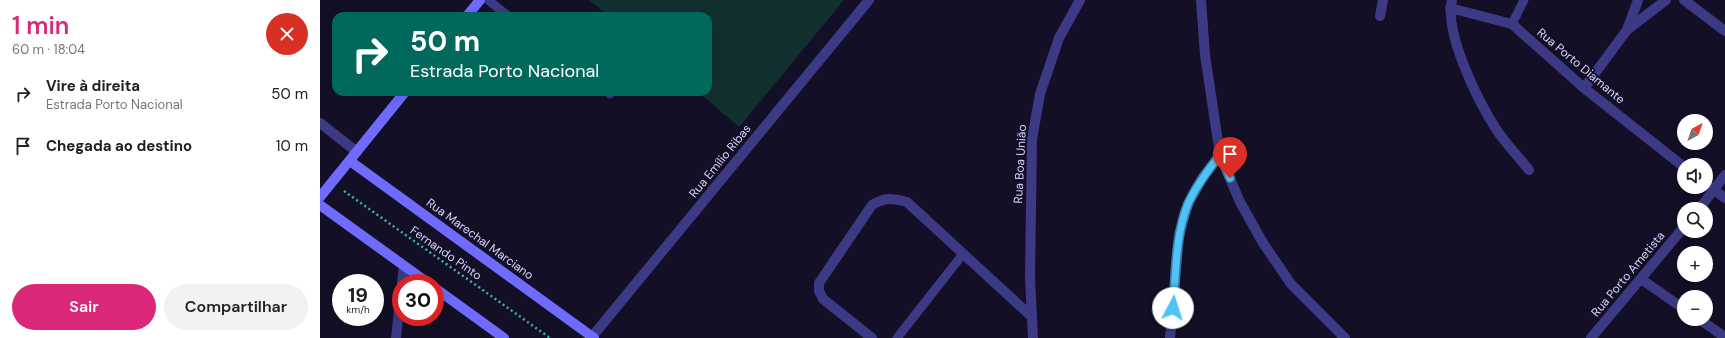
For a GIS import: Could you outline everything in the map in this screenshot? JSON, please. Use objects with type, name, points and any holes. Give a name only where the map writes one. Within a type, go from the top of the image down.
[{"type":"main road","points":[[470,12],[480,0]]},
{"type":"main road","points":[[320,197],[403,96]]},
{"type":"main road","name":"Rua Marechal Marciano","points":[[350,161],[592,337]]},
{"type":"main road","points":[[320,206],[415,274]]},
{"type":"main road","points":[[444,295],[504,338]]},
{"type":"street","name":"Rua Emílio Ribas","points":[[592,337],[869,0]]},
{"type":"street","name":"Rua Boa União","points":[[1033,338],[1030,278],[1032,139],[1040,94],[1059,38],[1080,0]]},
{"type":"street","points":[[1201,0],[1206,62],[1220,155],[1240,202],[1263,243],[1291,284],[1340,336]]},
{"type":"street","points":[[1380,16],[1383,0]]},
{"type":"street","points":[[1628,30],[1638,0]]},
{"type":"street","points":[[1584,88],[1628,30],[1666,0]]},
{"type":"street","points":[[1684,0],[1725,31]]},
{"type":"street","points":[[1451,4],[1455,41],[1470,78],[1497,130],[1529,170]]},
{"type":"street","name":"Rua Porto Diamante","points":[[1451,4],[1512,24],[1584,88],[1677,161]]},
{"type":"street","points":[[320,123],[357,152]]},
{"type":"street","points":[[1170,338],[1179,234],[1188,204],[1203,177],[1220,155]]},
{"type":"street","points":[[1713,185],[1725,175]]},
{"type":"street","points":[[1713,189],[1725,198]]},
{"type":"street","points":[[872,338],[823,299],[819,291],[819,283],[872,205],[881,199],[895,199],[906,202],[1032,317]]},
{"type":"street","name":"Rua Porto Ametista","points":[[1591,338],[1677,235]]},
{"type":"street","points":[[403,274],[404,266]]},
{"type":"street","points":[[1641,279],[1677,304]]},
{"type":"street","points":[[396,338],[397,326]]},
{"type":"street","points":[[1709,326],[1725,337]]},
{"type":"lane","points":[[488,0],[503,12]]},
{"type":"lane","points":[[1512,24],[1524,0]]},
{"type":"lane","points":[[897,338],[963,254]]},
{"type":"path","name":"Fernando Pinto","points":[[332,182],[550,338]]},
{"type":"green space","points":[[589,0],[844,0],[739,127],[703,96],[712,96],[712,12],[603,12]]},
{"type":"route","points":[[1173,308],[1179,234],[1188,204],[1203,177],[1220,155],[1230,178]]}]
